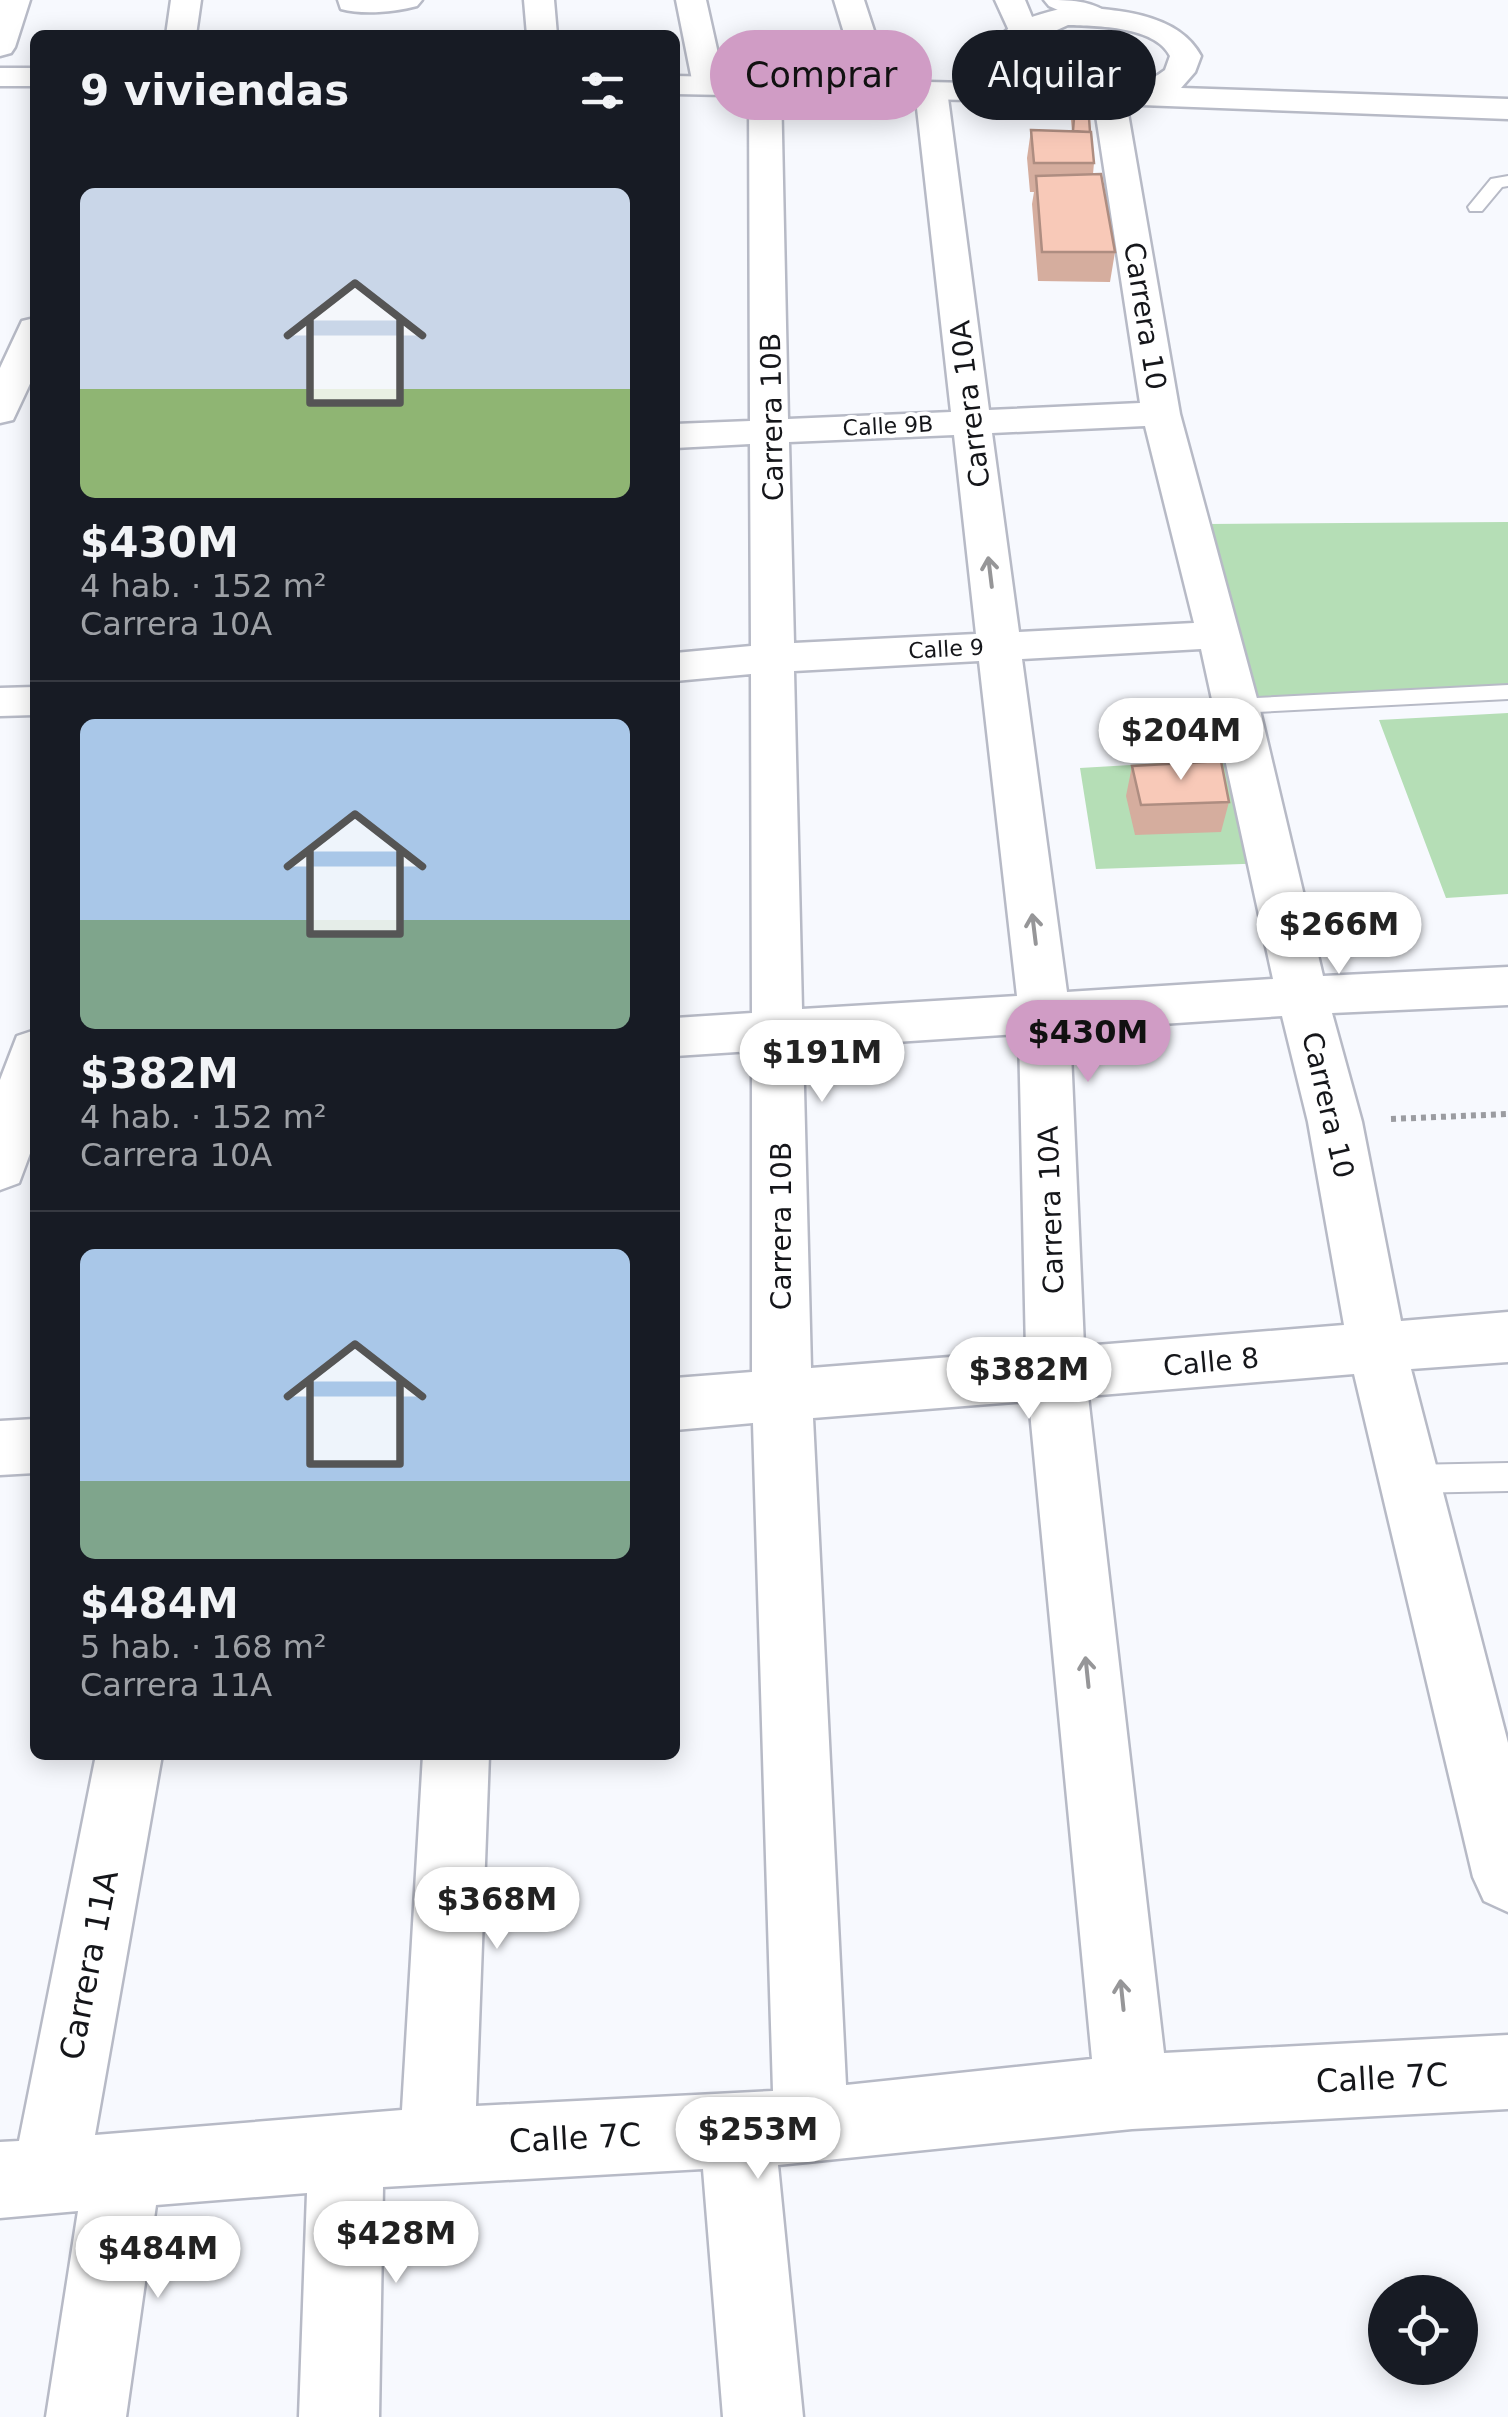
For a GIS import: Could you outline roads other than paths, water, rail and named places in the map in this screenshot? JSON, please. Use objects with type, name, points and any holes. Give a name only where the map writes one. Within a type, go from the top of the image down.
[{"type":"street","points":[[0,47],[15,0]]},
{"type":"street","points":[[182,30],[186,0]]},
{"type":"street","points":[[349,30],[351,1],[406,0]]},
{"type":"street","points":[[540,0],[542,30]]},
{"type":"street","points":[[680,85],[709,85],[691,0]]},
{"type":"street","points":[[849,0],[858,30]]},
{"type":"street","points":[[1058,0],[1096,16],[1148,26],[1181,48],[1184,61],[1180,73],[1168,83],[1156,85]]},
{"type":"street","points":[[1016,14],[1042,21],[1096,16]]},
{"type":"street","points":[[1184,61],[1214,77],[1242,84],[1508,91]]},
{"type":"street","points":[[0,77],[30,77]]},
{"type":"street","points":[[1156,97],[1508,109]]},
{"type":"street","name":"Carrera 10A","points":[[932,98],[1044,1013],[1056,1376],[1132,2092]]},
{"type":"street","name":"Carrera 10B","points":[[763,2417],[774,2128],[782,1397],[767,120]]},
{"type":"street","name":"Carrera 10","points":[[1108,120],[1161,414],[1237,706],[1302,996],[1335,1122],[1377,1348],[1508,1877]]},
{"type":"street","points":[[0,320],[30,320]]},
{"type":"street","points":[[0,412],[30,341]]},
{"type":"street","name":"Calle 9B","points":[[680,436],[1161,414]]},
{"type":"street","name":"Calle 9","points":[[680,668],[776,658],[1216,635]]},
{"type":"street","points":[[0,702],[30,701]]},
{"type":"street","points":[[680,1037],[1508,986]]},
{"type":"street","points":[[0,1168],[24,1072]]},
{"type":"street","name":"Calle 8","points":[[680,1404],[1056,1376],[1508,1336]]},
{"type":"street","points":[[0,1448],[30,1446]]},
{"type":"street","name":"Carrera 11A","points":[[86,2417],[58,2175],[128,1760]]},
{"type":"street","points":[[437,2144],[456,1760]]},
{"type":"street","name":"Calle 7C","points":[[58,2175],[437,2144],[774,2128],[1132,2092],[1508,2072]]},
{"type":"street","points":[[338,2417],[346,2152]]},
{"type":"lane","points":[[1476,207],[1497,182],[1508,180]]},
{"type":"lane","points":[[1237,706],[1508,692]]},
{"type":"lane","points":[[1409,1479],[1508,1477]]}]
